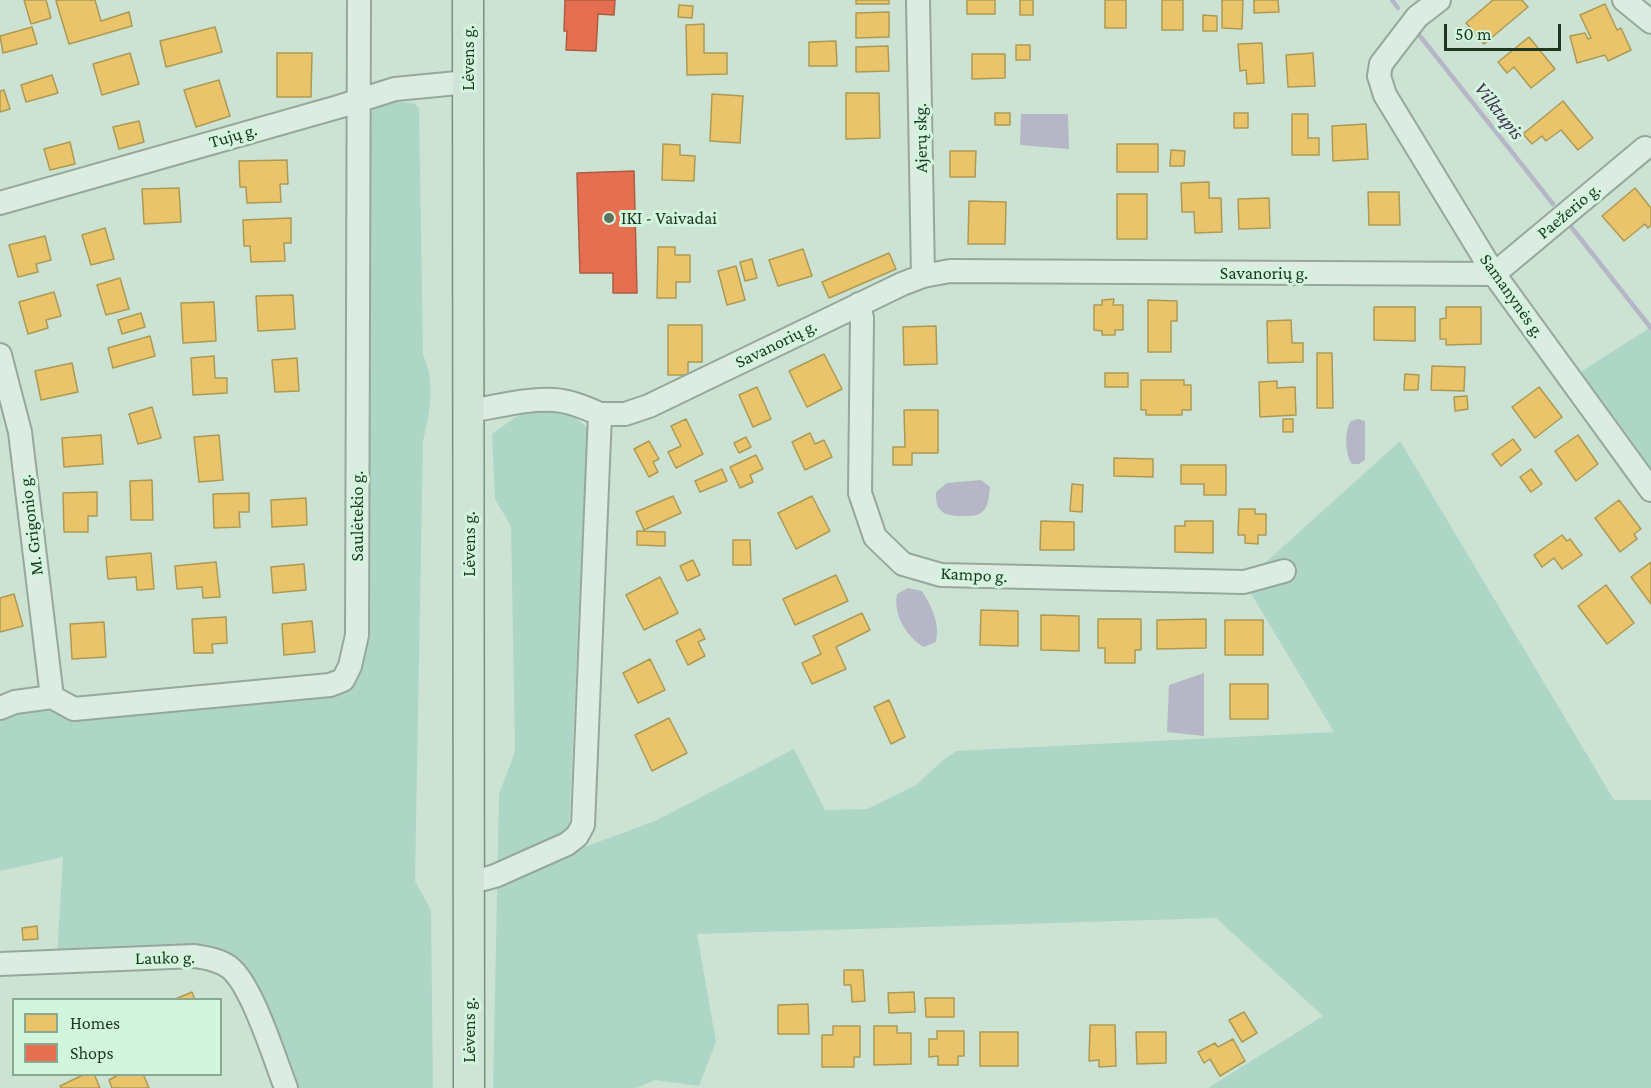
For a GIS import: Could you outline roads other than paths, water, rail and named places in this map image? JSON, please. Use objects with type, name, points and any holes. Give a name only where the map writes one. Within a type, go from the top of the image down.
[{"type":"main road","name":"Lėvens g.","points":[[468,0],[469,1088]]},
{"type":"street","name":"Saulėtekio g.","points":[[52,697],[74,709],[330,685],[343,680],[350,666],[357,636],[359,0]]},
{"type":"street","name":"Ajerų skg.","points":[[918,0],[923,276]]},
{"type":"street","name":"Samanynės g.","points":[[1438,0],[1417,17],[1381,64],[1379,76],[1385,95],[1494,274],[1651,490]]},
{"type":"street","points":[[1624,0],[1651,22]]},
{"type":"street","name":"Tujų g.","points":[[0,202],[394,89],[468,82]]},
{"type":"street","name":"Paežerio g.","points":[[1494,274],[1645,148]]},
{"type":"street","name":"Savanorių g.","points":[[600,414],[625,414],[649,406],[860,304],[923,276],[950,271],[1494,274]]},
{"type":"street","name":"Kampo g.","points":[[860,304],[860,493],[875,537],[903,564],[941,575],[1244,582],[1284,571]]},
{"type":"street","name":"M. Grigonio g.","points":[[0,355],[20,432],[52,697]]},
{"type":"street","points":[[469,411],[531,401],[554,400],[575,404],[600,414],[583,825],[577,836],[567,844],[495,876],[469,880]]},
{"type":"street","points":[[0,708],[15,702],[52,697]]},
{"type":"street","name":"Lauko g.","points":[[0,964],[195,956],[213,959],[231,968],[242,983],[254,1005],[286,1088]]},
{"type":"water","points":[[1021,114],[1068,114],[1069,149],[1020,145]]},
{"type":"water","points":[[1358,419],[1365,421],[1365,460],[1359,464],[1352,464],[1348,455],[1346,436],[1351,421]]},
{"type":"water","points":[[981,480],[990,487],[986,508],[979,514],[956,516],[946,514],[939,508],[936,492],[947,483]]},
{"type":"water","points":[[908,588],[922,591],[934,615],[937,628],[936,642],[924,647],[906,631],[899,617],[897,594]]},
{"type":"water","points":[[1204,673],[1204,736],[1167,732],[1169,685]]},
{"type":"waterway","name":"Vilktupis","points":[[1392,0],[1398,8]]},
{"type":"waterway","name":"Vilktupis","points":[[1420,36],[1553,204]]},
{"type":"waterway","name":"Vilktupis","points":[[1572,228],[1651,328]]},
{"type":"place","name":"IKI - Vaivadai","points":[[609,218]]}]
